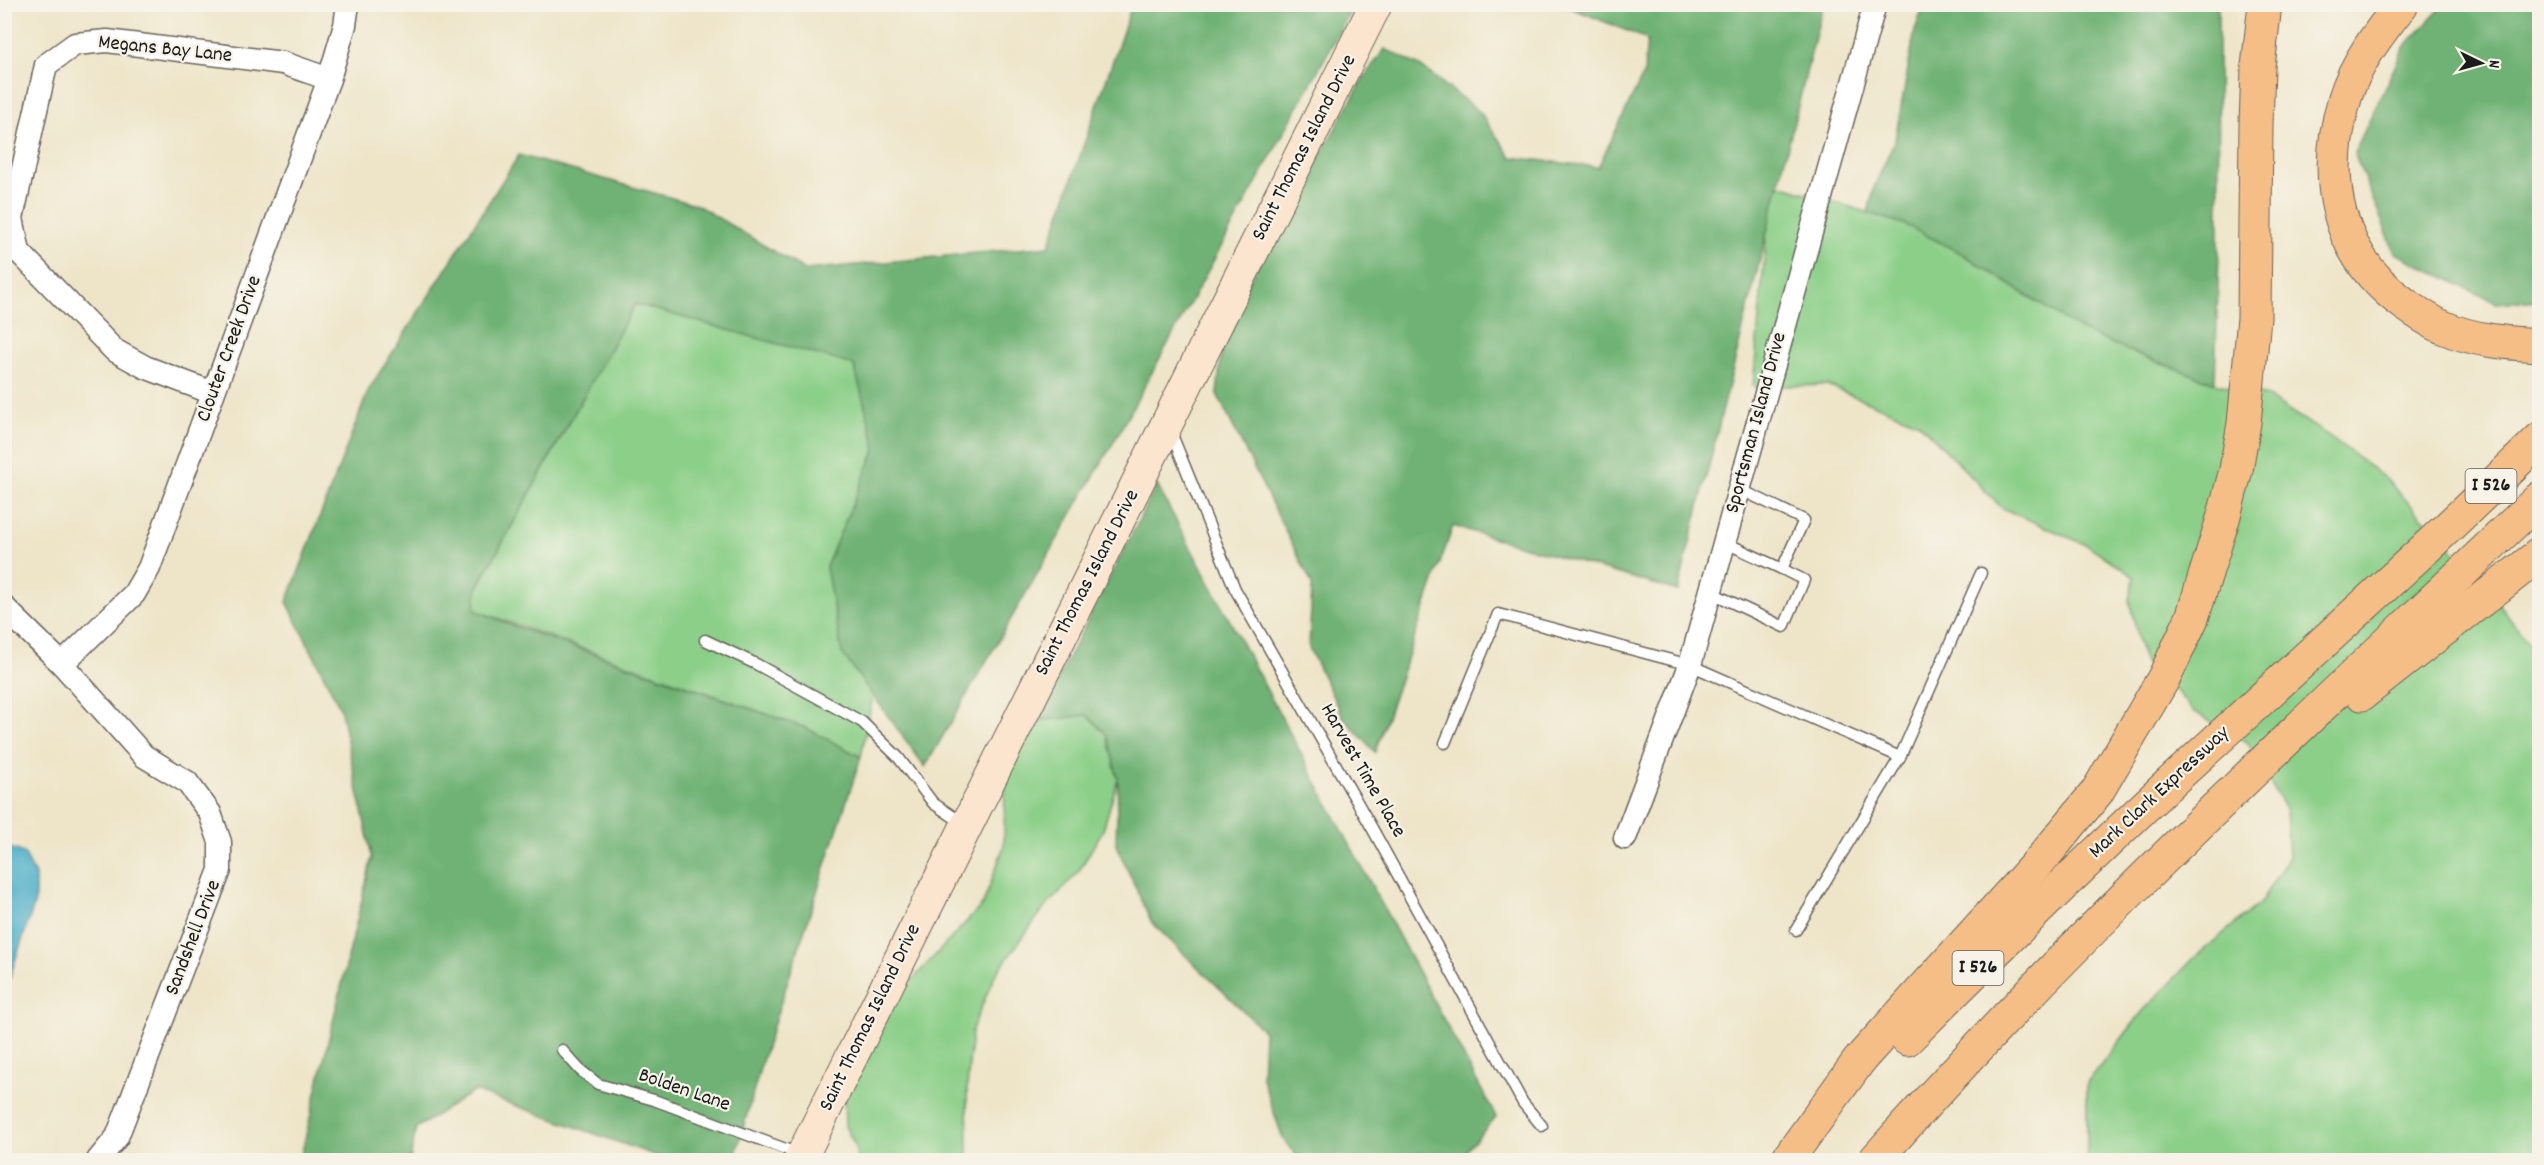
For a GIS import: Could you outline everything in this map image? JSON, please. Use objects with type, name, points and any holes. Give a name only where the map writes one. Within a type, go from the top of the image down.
[{"type":"highway","points":[[1786,1161],[1861,1058],[2044,855],[2097,792],[2165,676],[2192,618],[2210,566],[2236,470],[2251,368],[2258,67],[2265,4]]},
{"type":"highway","points":[[2402,4],[2382,29],[2361,63],[2345,96],[2336,134],[2333,173],[2337,208],[2349,240],[2370,273],[2389,292],[2445,328],[2480,339],[2540,345]]},
{"type":"highway","name":"Mark Clark Expressway","points":[[1793,1161],[1870,1076],[2034,912],[2170,783],[2443,534],[2540,439]]},
{"type":"highway","name":"I 526","points":[[1875,1161],[1984,1041],[2201,823],[2540,498]]},
{"type":"highway","points":[[2201,823],[2540,554]]},
{"type":"main road","name":"Saint Thomas Island Drive","points":[[801,1158],[1376,4]]},
{"type":"street","name":"Clouter Creek Drive","points":[[62,664],[134,594],[149,568],[329,79],[345,25],[348,4]]},
{"type":"street","name":"Sportsman Island Drive","points":[[1625,838],[1690,665],[1875,4]]},
{"type":"street","name":"Megans Bay Lane","points":[[213,393],[145,367],[114,350],[19,252],[12,219],[46,65],[75,44],[107,41],[283,63],[329,79]]},
{"type":"street","name":"Sandshell Drive","points":[[4,607],[62,664],[144,756],[187,782],[210,813],[219,842],[220,870],[117,1137],[98,1161]]},
{"type":"lane","name":"Harvest Time Place","points":[[1167,424],[1236,589],[1372,828],[1523,1103],[1542,1126]]},
{"type":"lane","points":[[1739,489],[1804,520],[1782,569]]},
{"type":"lane","points":[[1710,592],[1784,627],[1804,580],[1724,542]]},
{"type":"lane","points":[[1796,930],[1900,757],[1981,573]]},
{"type":"lane","points":[[1445,743],[1498,614],[1690,665],[1900,757]]},
{"type":"lane","points":[[705,640],[756,664],[862,722],[898,757],[933,803],[966,826]]},
{"type":"lane","name":"Bolden Lane","points":[[561,1050],[580,1070],[598,1084],[654,1100],[801,1158]]},
{"type":"green space","points":[[1132,5],[1354,5],[1116,438],[925,767],[842,653],[826,567],[876,448],[854,365],[635,304],[477,588],[475,610],[514,626],[806,728],[861,757],[765,1051],[734,1160],[668,1160],[474,1091],[416,1128],[410,1160],[300,1160],[372,857],[340,708],[287,602],[369,389],[519,155],[697,205],[805,270],[1049,246]]},
{"type":"green space","points":[[1545,5],[1823,5],[1678,591],[1453,526],[1375,752],[1343,717],[1309,648],[1312,584],[1217,394],[1224,326],[1365,76],[1385,49],[1420,66],[1480,112],[1511,157],[1598,167],[1644,73],[1647,39],[1566,6]]},
{"type":"green space","points":[[1924,5],[2218,5],[2219,251],[2215,383],[2081,330],[1961,253],[1904,224],[1868,213],[1874,187],[1895,140],[1915,30]]},
{"type":"green space","points":[[2444,5],[2539,5],[2539,300],[2496,303],[2395,253],[2354,153],[2404,47]]},
{"type":"green space","points":[[1771,182],[1904,224],[1961,253],[2081,330],[2215,383],[2267,396],[2332,438],[2386,479],[2473,571],[2539,657],[2539,1160],[2087,1160],[2087,1083],[2143,1011],[2195,957],[2260,903],[2289,857],[2286,811],[2248,743],[2193,711],[2177,692],[2144,663],[2129,600],[2134,577],[2089,546],[2002,508],[1919,423],[1827,385],[1753,387]]},
{"type":"green space","points":[[635,304],[855,365],[877,447],[826,567],[842,653],[873,696],[861,757],[806,728],[475,610],[477,589]]},
{"type":"green space","points":[[1157,485],[1496,1117],[1458,1160],[1300,1160],[1283,1139],[1262,1078],[1264,1031],[1152,923],[1116,845],[1118,779],[1107,735],[1087,715],[1036,721]]},
{"type":"green space","points":[[1088,715],[1107,735],[1118,779],[1103,830],[1079,871],[1042,911],[995,975],[972,1029],[967,1088],[968,1160],[858,1160],[855,1146],[845,1126],[844,1095],[887,1007],[983,904],[1004,846],[1005,771],[1028,722]]},
{"type":"water","points":[[5,846],[24,853],[35,875],[35,902],[8,982],[5,985]]}]
